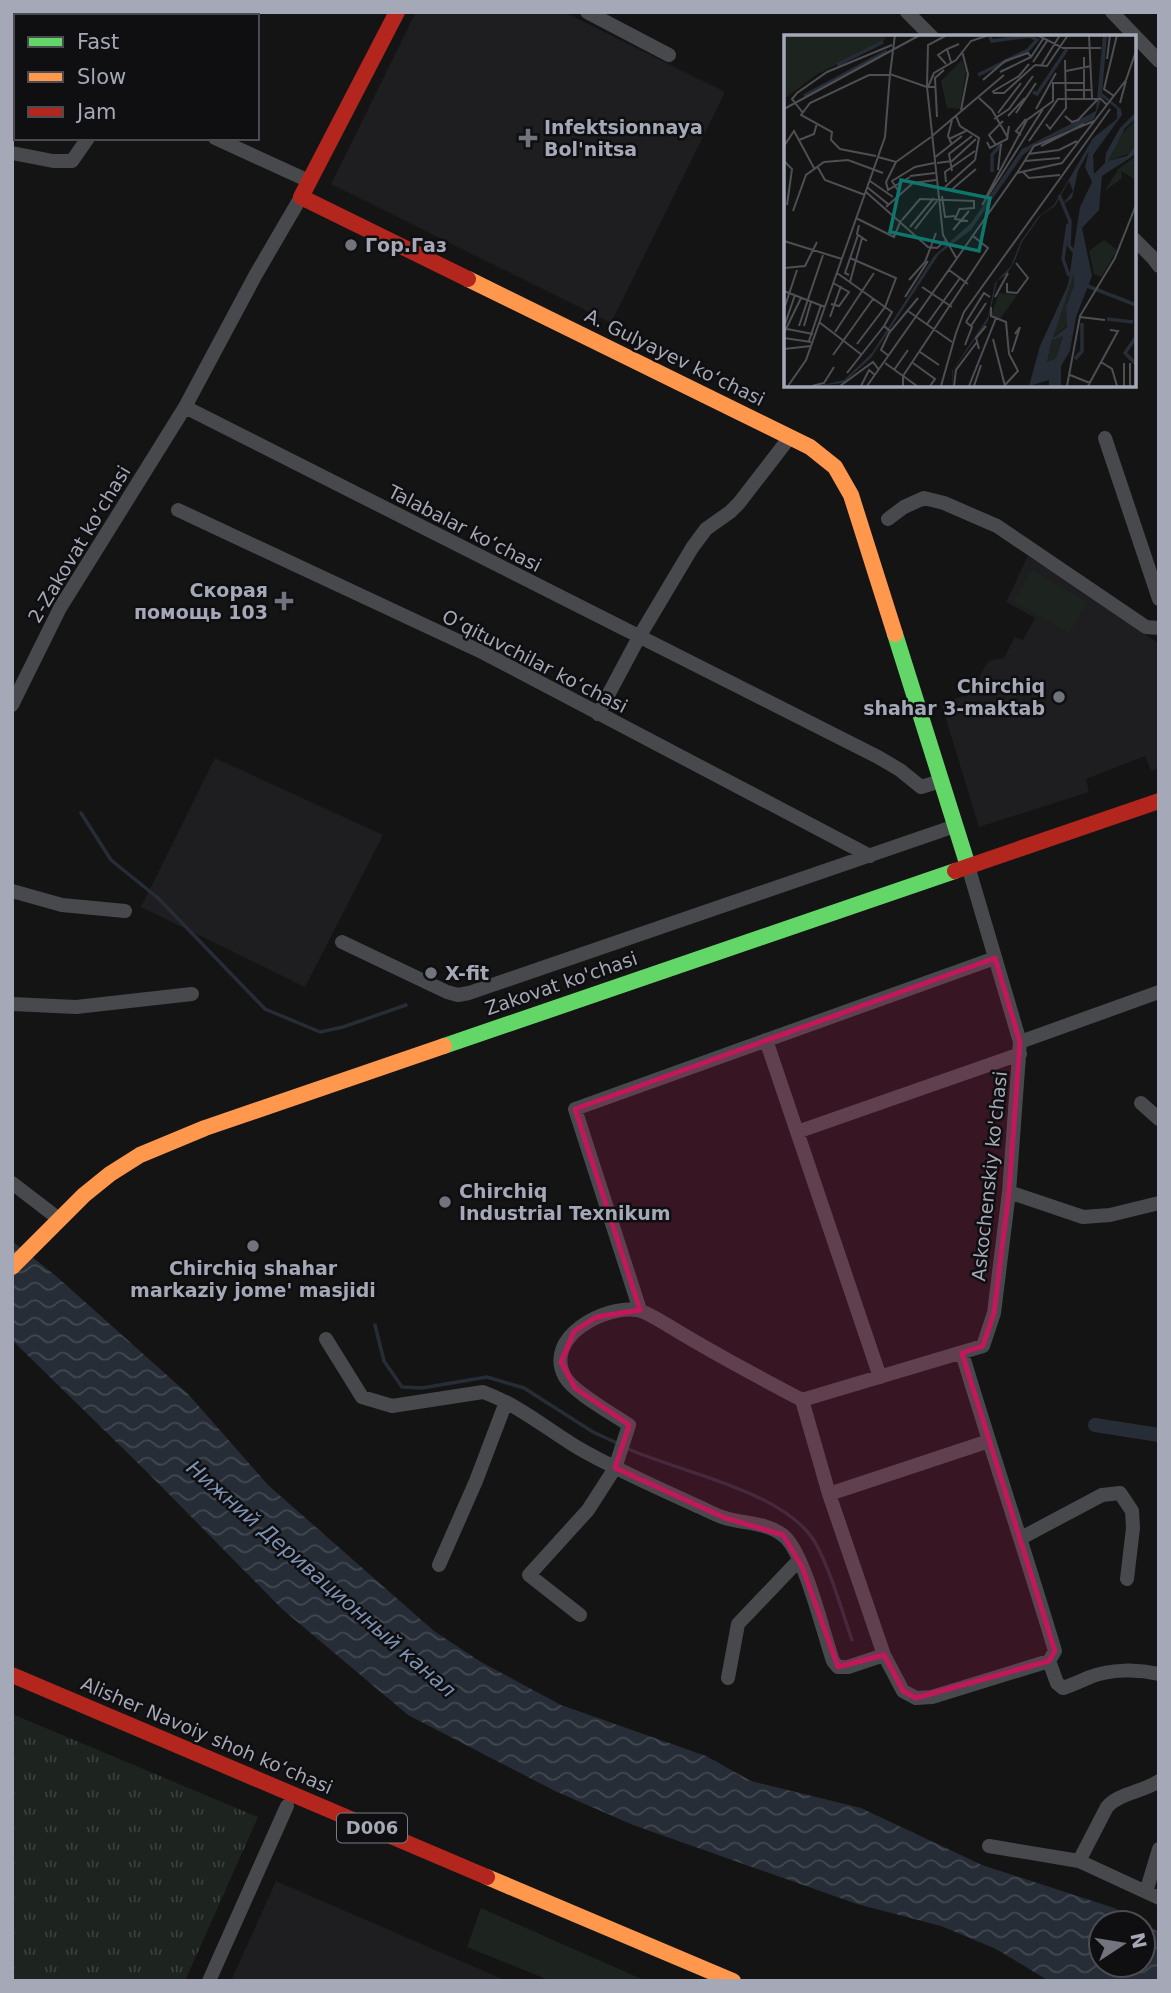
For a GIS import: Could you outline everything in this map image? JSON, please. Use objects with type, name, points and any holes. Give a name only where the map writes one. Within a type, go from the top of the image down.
[{"type":"main road","points":[[301,197],[397,12]]},
{"type":"main road","name":"A. Gulyayev ko‘chasi","points":[[301,197],[790,437],[823,455],[841,472],[851,495],[968,866]]},
{"type":"main road","name":"Zakovat ko'chasi","points":[[12,1267],[86,1194],[111,1173],[150,1150],[1159,801]]},
{"type":"main road","name":"Alisher Navoiy shoh koʻchasi","points":[[12,1675],[695,1981]]},
{"type":"main road","name":"Alisher Navoiy shoh koʻchasi","points":[[12,1689],[733,1981]]},
{"type":"street","points":[[587,12],[669,55]]},
{"type":"street","points":[[907,12],[930,35]]},
{"type":"street","points":[[1112,12],[1134,35]]},
{"type":"street","points":[[1136,37],[1159,61]]},
{"type":"street","points":[[12,153],[53,162],[72,161],[87,140]]},
{"type":"street","points":[[219,140],[309,181]]},
{"type":"street","points":[[184,407],[301,197]]},
{"type":"street","points":[[1136,241],[1157,260]]},
{"type":"street","name":"Talabalar ko‘chasi","points":[[184,407],[878,757],[921,787],[941,781]]},
{"type":"street","name":"2-Zakovat ko‘chasi","points":[[12,705],[60,608],[184,407]]},
{"type":"street","points":[[598,714],[692,548],[706,529],[738,503],[790,437]]},
{"type":"street","points":[[1105,438],[1159,598]]},
{"type":"street","points":[[888,519],[904,507],[924,498],[944,503],[997,526],[1146,627],[1159,628]]},
{"type":"street","name":"O‘qituvchilar ko‘chasi","points":[[178,510],[484,653],[870,856]]},
{"type":"street","points":[[342,942],[458,995],[469,993],[956,826]]},
{"type":"street","points":[[968,866],[1020,1048],[1159,992]]},
{"type":"street","points":[[12,891],[62,905],[125,911]]},
{"type":"street","points":[[639,1310],[575,1109],[995,958]]},
{"type":"street","points":[[12,1004],[76,1007],[192,995]]},
{"type":"street","points":[[766,1040],[880,1377]]},
{"type":"street","name":"Askochenskiy ko'chasi","points":[[797,1132],[1020,1048],[1009,1192],[994,1313],[983,1346],[802,1400]]},
{"type":"street","points":[[1141,1103],[1159,1119]]},
{"type":"street","points":[[12,1183],[59,1219]]},
{"type":"street","points":[[1009,1192],[1083,1217],[1110,1215],[1159,1203]]},
{"type":"street","points":[[580,1615],[529,1574],[588,1510],[615,1468],[629,1424],[575,1388],[565,1376],[561,1362],[564,1347],[573,1331],[596,1317],[615,1310],[639,1310],[802,1400],[830,1494],[884,1654],[903,1691],[916,1698],[932,1697],[1049,1661],[1055,1651],[962,1353]]},
{"type":"street","points":[[326,1339],[362,1397],[392,1406],[483,1392],[506,1402],[615,1468],[725,1518],[757,1523],[783,1535],[794,1548],[833,1661],[838,1667],[848,1667],[884,1654]]},
{"type":"street","points":[[439,1565],[476,1481],[506,1402]]},
{"type":"street","points":[[830,1494],[989,1441]]},
{"type":"street","points":[[1021,1538],[1102,1495],[1120,1493],[1132,1511],[1133,1528],[1127,1579]]},
{"type":"street","points":[[728,1678],[738,1624],[799,1560]]},
{"type":"street","points":[[1049,1661],[1057,1684],[1063,1688],[1091,1676],[1112,1672],[1148,1671],[1159,1674]]},
{"type":"street","points":[[1079,1861],[1112,1801],[1159,1781]]},
{"type":"street","points":[[209,1981],[290,1800]]},
{"type":"street","points":[[989,1846],[1079,1861],[1152,1895],[1159,1849]]},
{"type":"highlighted area","points":[[995,958],[1020,1042],[1009,1192],[994,1313],[983,1346],[962,1353],[1055,1651],[1049,1661],[916,1698],[903,1691],[884,1655],[838,1667],[802,1567],[783,1535],[725,1518],[615,1468],[629,1425],[575,1388],[561,1362],[574,1331],[596,1317],[640,1310],[575,1109]]},
{"type":"shaded area","name":"Infektsionnaya Bol'nitsa","points":[[416,12],[564,12],[725,92],[611,323],[331,184]]},
{"type":"shaded area","name":"Chirchiq shahar 3-maktab","points":[[1028,556],[1159,644],[1159,768],[1151,771],[1145,756],[1086,779],[1089,792],[979,827],[941,703],[979,691],[980,675],[988,661],[1004,658],[1015,637],[1023,640],[1035,618],[1006,602]]},
{"type":"shaded area","points":[[215,758],[383,835],[305,987],[141,907]]},
{"type":"shaded area","points":[[276,1881],[507,1981],[231,1981]]},
{"type":"green space","points":[[1032,570],[1087,602],[1069,633],[1014,601]]},
{"type":"green space","points":[[12,1714],[258,1817],[185,1981],[12,1981]]},
{"type":"green space","points":[[481,1908],[646,1981],[551,1981],[467,1947]]},
{"type":"water","name":"Нижний Деривационный канал","points":[[12,1241],[56,1276],[188,1394],[268,1485],[434,1631],[481,1662],[561,1705],[706,1756],[751,1781],[861,1808],[982,1865],[1114,1908],[1116,1909],[1087,1909],[1087,1979],[1157,1979],[1157,1931],[1159,1981],[1049,1981],[996,1949],[941,1926],[857,1904],[633,1825],[555,1791],[408,1715],[282,1609],[12,1340]]},
{"type":"waterway","points":[[81,813],[111,860],[158,898],[265,1009],[320,1032],[343,1027],[406,1005]]},
{"type":"waterway","points":[[375,1325],[384,1361],[402,1387],[422,1388],[487,1377],[524,1388],[593,1432],[619,1444]]},
{"type":"waterway","points":[[1095,1425],[1159,1435]]},
{"type":"waterway","points":[[626,1448],[730,1485],[781,1510],[802,1526],[822,1555],[852,1640]]},
{"type":"traffic: fast","points":[[895,634],[968,866]]},
{"type":"traffic: fast","points":[[444,1046],[955,871]]},
{"type":"traffic: slow","points":[[468,279],[810,447],[835,467],[851,495],[895,634]]},
{"type":"traffic: slow","points":[[12,1267],[84,1195],[140,1155],[205,1128],[444,1046]]},
{"type":"traffic: slow","points":[[487,1877],[733,1981]]},
{"type":"traffic: jam","points":[[397,12],[301,197],[468,279]]},
{"type":"traffic: jam","points":[[955,871],[1159,801]]},
{"type":"traffic: jam","points":[[12,1675],[487,1877]]},
{"type":"place","name":"Infektsionnaya Bol'nitsa","points":[[528,138]]},
{"type":"place","name":"Гор.Газ","points":[[351,245]]},
{"type":"place","name":"Скорая помощь 103","points":[[284,601]]},
{"type":"place","name":"Chirchiq shahar 3-maktab","points":[[1059,697]]},
{"type":"place","name":"X-fit","points":[[431,973]]},
{"type":"place","name":"Chirchiq Industrial Texnikum","points":[[445,1202]]},
{"type":"place","name":"Chirchiq shahar markaziy jome' masjidi","points":[[253,1246]]}]
